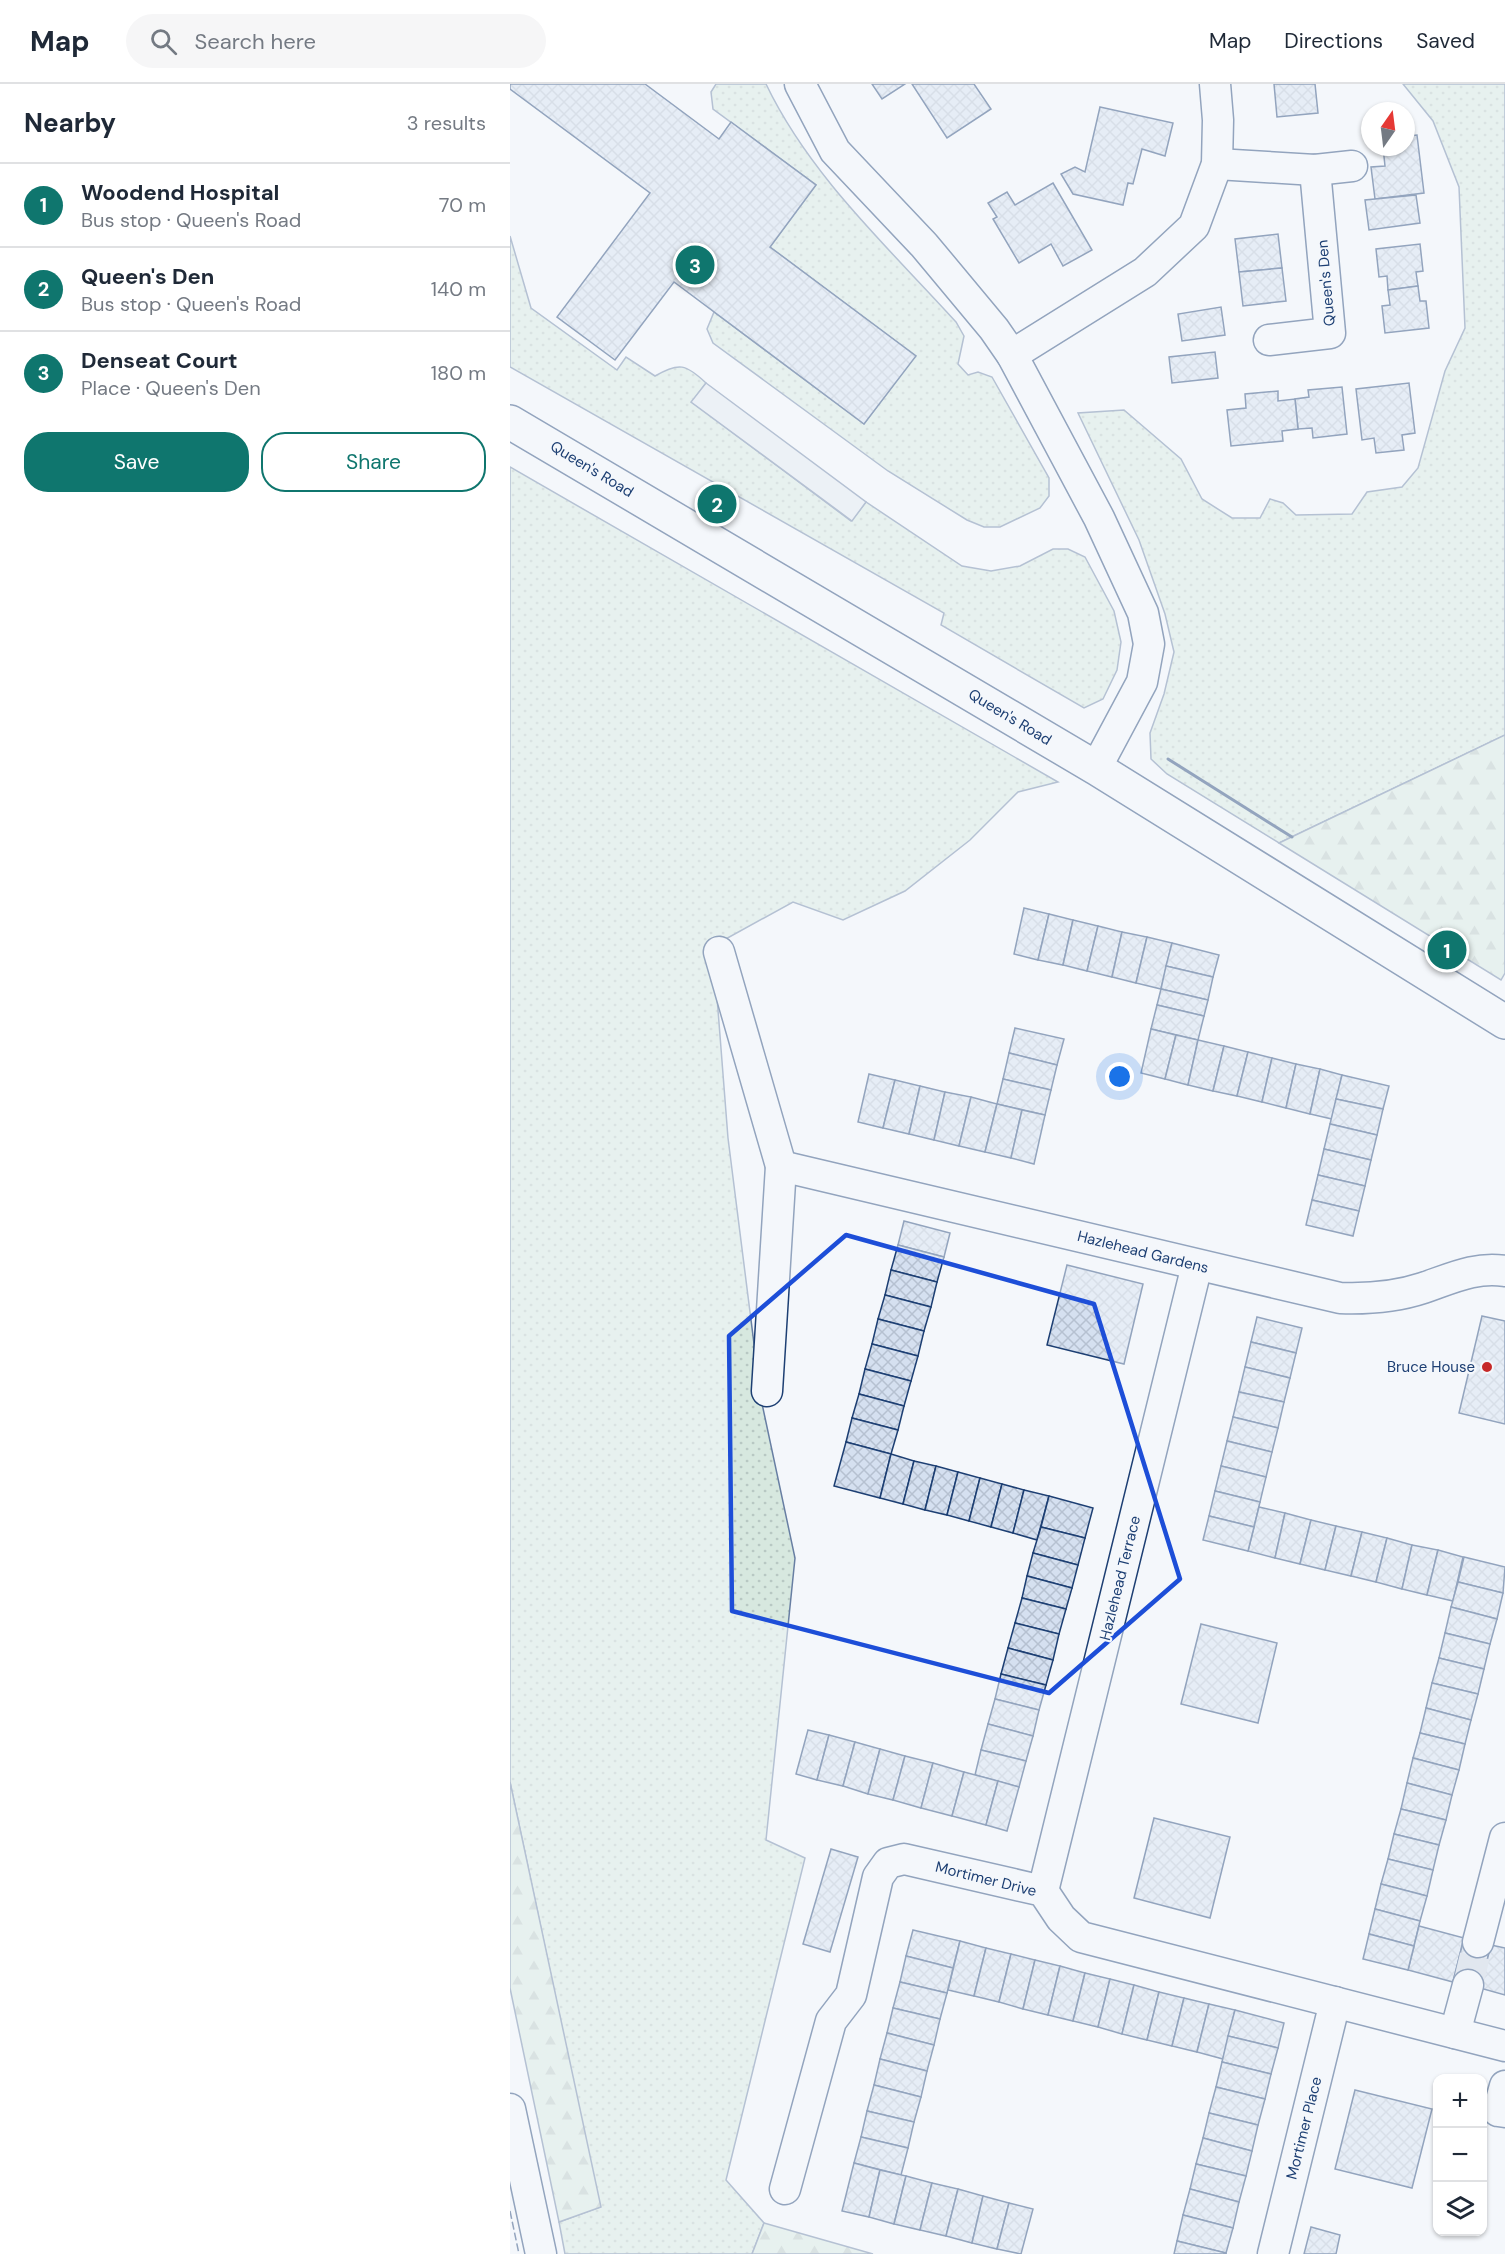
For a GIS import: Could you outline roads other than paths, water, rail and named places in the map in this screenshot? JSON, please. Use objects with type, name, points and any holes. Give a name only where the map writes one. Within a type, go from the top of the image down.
[{"type":"main road","name":"Queen's Road","points":[[510,422],[1096,768],[1505,1022]]},
{"type":"street","points":[[800,84],[835,151],[924,245],[994,329],[1012,355],[1100,518],[1143,613],[1149,644],[1142,682],[1096,768]]},
{"type":"street","points":[[1012,355],[1145,272],[1194,225],[1217,164],[1218,120],[1215,84]]},
{"type":"street","points":[[1217,164],[1315,170],[1352,166]]},
{"type":"street","name":"Queen's Den","points":[[1269,340],[1330,333],[1315,170]]},
{"type":"street","points":[[719,952],[781,1166],[767,1391]]},
{"type":"street","name":"Hazlehead Gardens","points":[[781,1166],[1340,1298],[1370,1299],[1422,1288],[1458,1274],[1505,1271]]},
{"type":"street","name":"Hazlehead Terrace","points":[[1043,1891],[1197,1265]]},
{"type":"street","points":[[1478,1942],[1505,1838]]},
{"type":"street","name":"Mortimer Drive","points":[[785,2189],[831,2020],[851,1995],[878,1876],[888,1863],[904,1858],[1043,1891],[1061,1917],[1081,1936],[1505,2046]]},
{"type":"street","points":[[1455,2033],[1468,1985]]},
{"type":"street","name":"Mortimer Place","points":[[1273,2254],[1335,2002]]},
{"type":"street","points":[[1505,2086],[1498,2110],[1505,2112]]},
{"type":"street","points":[[510,2109],[541,2254]]},
{"type":"tunnel","points":[[1468,1985],[1478,1942]]},
{"type":"place","name":"Denseat Court","points":[[695,265]]},
{"type":"place","name":"Queen's Den","points":[[717,504]]},
{"type":"place","name":"Woodend Hospital","points":[[1447,950]]},
{"type":"place","name":"Bruce House","points":[[1487,1367]]}]
